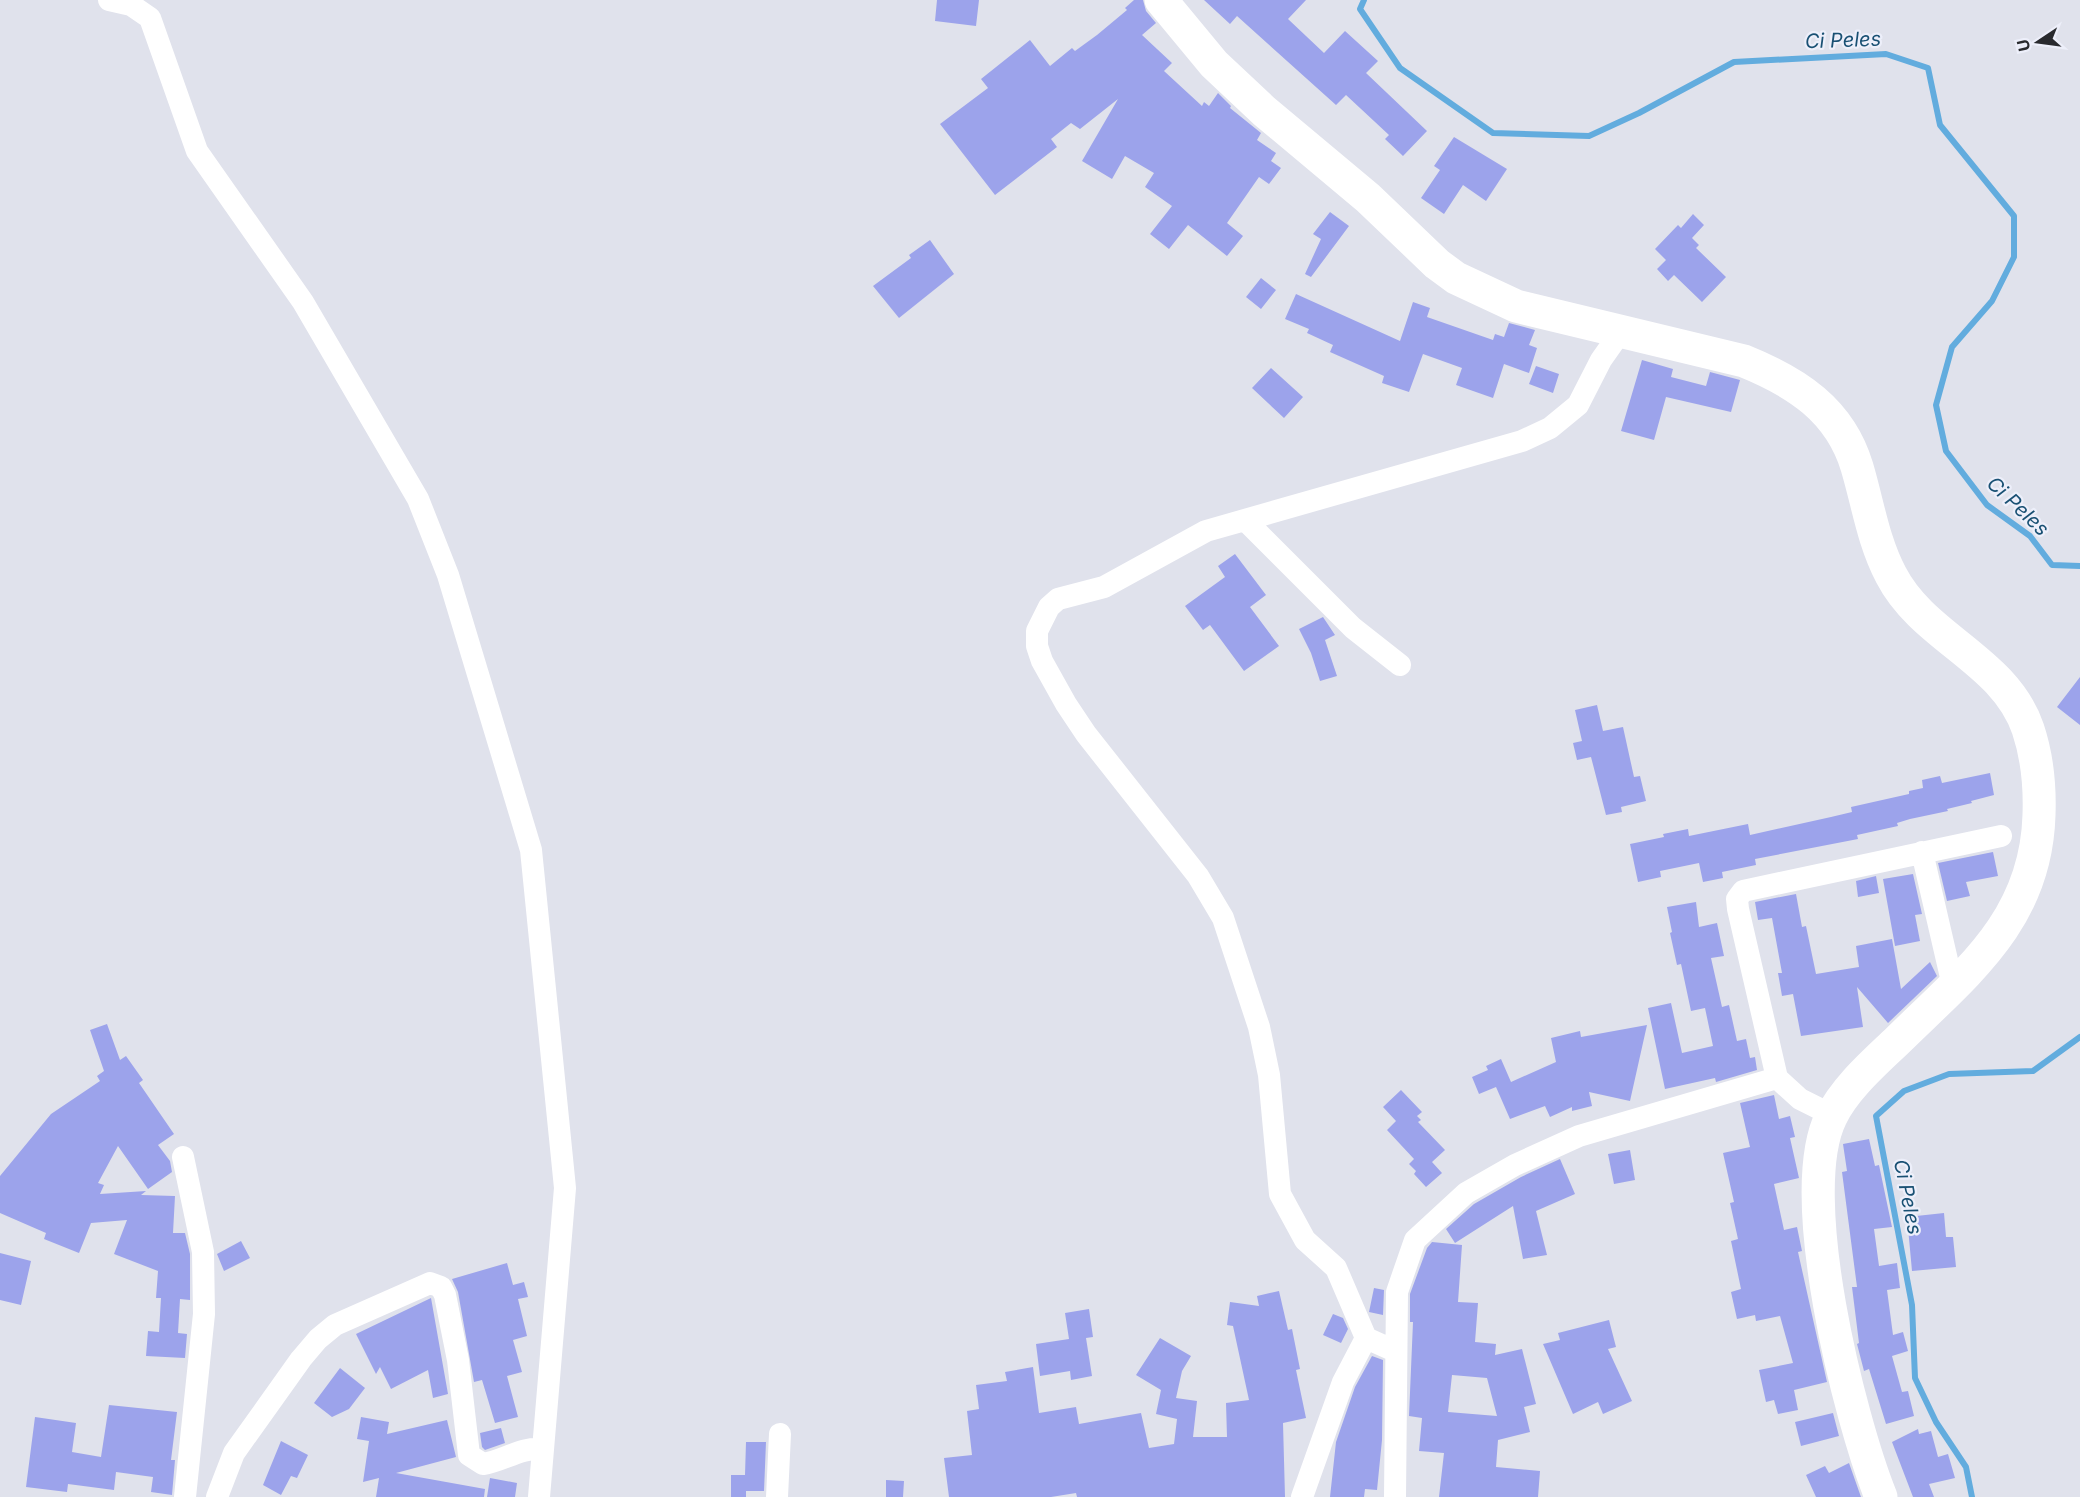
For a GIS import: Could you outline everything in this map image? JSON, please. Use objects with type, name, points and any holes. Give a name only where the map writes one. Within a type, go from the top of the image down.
[{"type":"highway","points":[[1161,0],[1214,64],[1264,111],[1368,198],[1437,264],[1478,290],[1516,306],[1620,333],[1744,361],[1789,381],[1824,408],[1839,426],[1848,444],[1876,543],[1894,580],[1920,615],[2002,684],[2018,709],[2027,728],[2039,798],[2034,865],[2019,905],[1969,971],[1870,1067],[1832,1115],[1821,1143],[1818,1161],[1818,1225],[1834,1323],[1863,1448],[1881,1497]]},
{"type":"street","points":[[109,0],[131,5],[150,18],[196,151],[303,302],[418,499],[448,575],[531,850],[565,1188],[539,1497]]},
{"type":"street","points":[[1395,1351],[1366,1338],[1336,1268],[1305,1240],[1280,1194],[1269,1075],[1259,1027],[1222,918],[1197,876],[1086,734],[1047,674],[1037,646],[1037,631],[1041,619],[1058,599],[1104,586],[1188,539],[1245,520],[1522,441],[1550,428],[1578,405],[1601,360],[1620,333]]},
{"type":"street","points":[[1245,520],[1353,628],[1400,665]]},
{"type":"street","points":[[1832,1115],[1800,1099],[1777,1078],[1737,899],[1743,891],[2001,836]]},
{"type":"street","points":[[1922,852],[1953,986]]},
{"type":"street","points":[[1395,1497],[1397,1293],[1415,1240],[1466,1193],[1515,1165],[1579,1136],[1777,1078]]},
{"type":"street","points":[[183,1156],[203,1252],[204,1314],[185,1497]]},
{"type":"street","points":[[217,1497],[234,1453],[301,1359],[318,1339],[335,1325],[418,1286],[430,1283],[441,1287],[445,1295],[458,1360],[469,1455],[483,1464],[496,1462],[531,1448],[542,1449]]},
{"type":"street","points":[[1302,1497],[1343,1382],[1366,1338]]},
{"type":"street","points":[[777,1497],[780,1434]]},
{"type":"building","points":[[937,0],[979,0],[976,26],[935,21]]},
{"type":"building","points":[[1134,0],[1143,0],[1146,11],[1156,23],[1142,35],[1172,63],[1164,71],[1202,106],[1204,102],[1209,106],[1218,93],[1231,106],[1230,108],[1261,133],[1257,140],[1276,153],[1271,161],[1281,168],[1269,184],[1259,177],[1227,223],[1243,236],[1227,256],[1188,225],[1169,249],[1150,234],[1172,206],[1145,187],[1154,173],[1125,156],[1112,179],[1082,161],[1118,99],[1080,129],[1071,123],[1051,139],[1057,147],[995,195],[940,124],[988,88],[981,79],[1030,40],[1050,66],[1072,48],[1075,51],[1097,35],[1127,10],[1125,8]]},
{"type":"building","points":[[1204,0],[1306,0],[1288,19],[1324,53],[1345,31],[1378,61],[1366,73],[1427,131],[1403,156],[1385,139],[1389,135],[1346,95],[1336,105],[1237,16],[1230,24]]},
{"type":"building","points":[[1454,137],[1507,169],[1486,201],[1463,185],[1444,214],[1421,198],[1440,170],[1434,166]]},
{"type":"building","points":[[1330,212],[1349,226],[1311,277],[1305,274],[1321,239],[1313,234]]},
{"type":"building","points":[[1693,214],[1704,225],[1692,238],[1699,245],[1696,248],[1726,277],[1702,302],[1674,275],[1668,281],[1657,269],[1666,260],[1655,249],[1678,225],[1681,228]]},
{"type":"building","points":[[930,240],[954,274],[899,318],[873,286],[911,258],[909,255]]},
{"type":"building","points":[[1261,278],[1276,290],[1261,309],[1246,297]]},
{"type":"building","points":[[1296,294],[1400,341],[1413,302],[1430,308],[1427,317],[1493,340],[1495,334],[1504,337],[1509,323],[1535,330],[1529,345],[1537,348],[1529,373],[1504,364],[1493,398],[1456,385],[1462,368],[1423,354],[1409,392],[1382,383],[1384,376],[1330,352],[1333,345],[1307,333],[1309,329],[1285,319]]},
{"type":"building","points":[[1642,360],[1673,369],[1671,377],[1706,386],[1710,372],[1740,380],[1731,412],[1666,397],[1654,440],[1621,431]]},
{"type":"building","points":[[1536,366],[1559,374],[1553,393],[1529,384]]},
{"type":"building","points":[[1271,368],[1303,397],[1284,418],[1252,388]]},
{"type":"building","points":[[1235,554],[1266,595],[1250,607],[1279,646],[1244,671],[1210,625],[1203,630],[1185,606],[1225,577],[1218,566]]},
{"type":"building","points":[[1323,617],[1335,635],[1325,640],[1337,676],[1320,681],[1311,653],[1299,629]]},
{"type":"building","points":[[2080,677],[2080,725],[2057,707]]},
{"type":"building","points":[[1597,705],[1603,731],[1623,727],[1634,777],[1640,776],[1646,801],[1621,807],[1622,812],[1606,815],[1591,757],[1577,760],[1573,743],[1582,741],[1575,710]]},
{"type":"building","points":[[1990,773],[1994,795],[1947,809],[1948,811],[1897,823],[1898,826],[1857,835],[1858,839],[1755,859],[1756,865],[1722,872],[1723,878],[1703,882],[1699,863],[1660,871],[1661,877],[1638,882],[1630,844],[1688,829],[1689,836],[1748,824],[1750,835],[1852,812],[1851,807],[1909,794],[1909,791],[1923,788],[1922,780],[1940,776],[1942,783]]},
{"type":"building","points":[[1993,852],[1998,876],[1966,882],[1970,896],[1947,901],[1938,863]]},
{"type":"building","points":[[1913,874],[1922,914],[1915,915],[1920,941],[1895,946],[1883,879]]},
{"type":"building","points":[[1876,876],[1879,893],[1858,897],[1856,881]]},
{"type":"building","points":[[1796,894],[1802,927],[1806,926],[1816,974],[1859,967],[1856,946],[1892,939],[1901,989],[1930,962],[1937,976],[1888,1023],[1857,987],[1863,1027],[1801,1036],[1793,994],[1782,996],[1778,973],[1782,973],[1772,918],[1758,920],[1755,902]]},
{"type":"building","points":[[1696,902],[1699,927],[1717,923],[1724,956],[1711,958],[1722,1007],[1729,1005],[1737,1041],[1746,1039],[1750,1058],[1755,1057],[1757,1070],[1716,1082],[1715,1078],[1665,1089],[1648,1008],[1671,1003],[1682,1053],[1713,1046],[1705,1008],[1691,1011],[1681,964],[1677,965],[1670,933],[1672,932],[1667,907]]},
{"type":"building","points":[[107,1024],[120,1060],[126,1056],[143,1080],[139,1083],[174,1134],[158,1145],[170,1161],[172,1172],[148,1189],[118,1146],[98,1183],[104,1185],[100,1194],[146,1191],[141,1195],[175,1196],[173,1233],[185,1233],[190,1254],[190,1300],[180,1299],[178,1333],[187,1334],[185,1358],[146,1356],[148,1331],[159,1332],[161,1298],[156,1298],[158,1271],[114,1254],[127,1220],[91,1223],[79,1253],[44,1239],[46,1233],[0,1213],[0,1176],[51,1114],[100,1081],[97,1076],[104,1071],[90,1030]]},
{"type":"building","points":[[1647,1025],[1630,1101],[1589,1092],[1592,1106],[1572,1111],[1572,1107],[1550,1117],[1545,1106],[1510,1119],[1496,1087],[1479,1094],[1472,1077],[1488,1070],[1486,1066],[1501,1059],[1511,1082],[1556,1062],[1551,1038],[1580,1031],[1581,1037]]},
{"type":"building","points":[[1401,1090],[1422,1112],[1417,1116],[1421,1120],[1418,1122],[1445,1150],[1432,1162],[1442,1173],[1426,1187],[1414,1174],[1416,1171],[1409,1164],[1414,1159],[1387,1130],[1396,1121],[1383,1107]]},
{"type":"building","points":[[1774,1095],[1779,1119],[1790,1116],[1795,1137],[1790,1138],[1799,1178],[1774,1184],[1784,1230],[1797,1227],[1802,1251],[1798,1252],[1827,1382],[1794,1390],[1798,1410],[1778,1414],[1774,1400],[1766,1402],[1759,1370],[1793,1363],[1780,1316],[1756,1321],[1755,1315],[1737,1319],[1731,1292],[1741,1289],[1731,1241],[1738,1239],[1730,1203],[1734,1202],[1723,1153],[1750,1147],[1740,1103]]},
{"type":"building","points":[[1869,1139],[1875,1166],[1879,1165],[1892,1227],[1874,1229],[1879,1266],[1897,1263],[1900,1288],[1887,1290],[1893,1335],[1903,1332],[1908,1351],[1892,1356],[1902,1392],[1908,1391],[1914,1416],[1886,1424],[1869,1369],[1864,1371],[1857,1344],[1859,1343],[1852,1287],[1857,1287],[1842,1172],[1847,1171],[1843,1144]]},
{"type":"building","points":[[1630,1150],[1635,1180],[1614,1184],[1608,1154]]},
{"type":"building","points":[[1560,1159],[1575,1194],[1536,1211],[1547,1255],[1523,1259],[1513,1206],[1455,1243],[1446,1229],[1474,1204],[1521,1177]]},
{"type":"building","points":[[1944,1213],[1946,1237],[1953,1237],[1956,1267],[1912,1271],[1907,1217]]},
{"type":"building","points":[[241,1241],[250,1258],[224,1271],[217,1254]]},
{"type":"building","points":[[1432,1242],[1462,1245],[1458,1302],[1478,1303],[1475,1342],[1496,1344],[1495,1355],[1522,1349],[1536,1404],[1524,1407],[1530,1432],[1498,1440],[1496,1467],[1540,1471],[1538,1497],[1439,1497],[1444,1453],[1419,1451],[1422,1418],[1409,1416],[1413,1322],[1410,1322],[1410,1294],[1427,1248]],"holes":[[[1452,1375],[1487,1378],[1497,1416],[1448,1412]]]},
{"type":"building","points":[[0,1253],[31,1261],[21,1305],[0,1300]]},
{"type":"building","points":[[507,1263],[513,1285],[524,1282],[528,1297],[518,1299],[527,1336],[513,1340],[522,1372],[507,1376],[518,1417],[495,1423],[482,1380],[474,1382],[458,1292],[452,1279]]},
{"type":"building","points":[[1374,1288],[1384,1290],[1383,1315],[1369,1312]]},
{"type":"building","points":[[1279,1291],[1288,1330],[1292,1329],[1300,1369],[1296,1370],[1306,1418],[1283,1423],[1285,1497],[1077,1497],[1076,1493],[1051,1497],[949,1497],[944,1458],[972,1455],[967,1411],[979,1409],[976,1385],[1007,1381],[1005,1372],[1033,1367],[1039,1413],[1076,1407],[1079,1424],[1141,1413],[1149,1448],[1174,1444],[1177,1419],[1156,1414],[1161,1390],[1136,1375],[1160,1338],[1191,1356],[1182,1371],[1176,1398],[1197,1401],[1193,1437],[1227,1437],[1226,1403],[1249,1400],[1233,1326],[1227,1325],[1230,1302],[1259,1306],[1257,1296]]},
{"type":"building","points":[[431,1298],[448,1394],[433,1398],[428,1370],[391,1389],[380,1367],[376,1374],[356,1334]]},
{"type":"building","points":[[1089,1309],[1093,1337],[1086,1338],[1092,1376],[1071,1380],[1070,1371],[1040,1376],[1036,1344],[1069,1339],[1065,1313]]},
{"type":"building","points":[[1333,1314],[1343,1318],[1348,1329],[1341,1343],[1323,1335]]},
{"type":"building","points":[[1609,1320],[1616,1347],[1608,1349],[1632,1401],[1603,1414],[1598,1402],[1573,1414],[1543,1344],[1560,1340],[1558,1333]]},
{"type":"building","points":[[1372,1356],[1383,1360],[1382,1440],[1377,1490],[1365,1489],[1364,1497],[1330,1497],[1336,1442],[1355,1387]]},
{"type":"building","points":[[340,1368],[365,1388],[349,1409],[332,1417],[314,1403]]},
{"type":"building","points":[[109,1405],[177,1412],[171,1460],[175,1460],[172,1495],[151,1492],[153,1477],[116,1472],[114,1490],[68,1484],[67,1492],[26,1487],[35,1417],[76,1423],[72,1452],[101,1457]]},
{"type":"building","points":[[1833,1413],[1839,1436],[1801,1446],[1795,1422]]},
{"type":"building","points":[[361,1417],[389,1422],[387,1434],[447,1420],[456,1457],[396,1473],[485,1489],[484,1497],[376,1497],[379,1478],[363,1482],[369,1441],[357,1439]]},
{"type":"building","points":[[501,1428],[505,1443],[485,1450],[482,1447],[480,1433]]},
{"type":"building","points":[[1918,1429],[1919,1434],[1931,1431],[1938,1457],[1948,1454],[1955,1478],[1929,1484],[1934,1497],[1913,1497],[1892,1442]]},
{"type":"building","points":[[281,1441],[308,1455],[297,1478],[291,1476],[281,1495],[263,1485]]},
{"type":"building","points":[[746,1442],[766,1442],[764,1491],[746,1491],[746,1497],[731,1497],[731,1475],[745,1475]]},
{"type":"building","points":[[1849,1463],[1861,1497],[1816,1497],[1806,1475],[1825,1466],[1829,1473]]},
{"type":"building","points":[[490,1478],[517,1483],[515,1497],[487,1497]]},
{"type":"building","points":[[886,1480],[904,1481],[903,1497],[886,1497]]},
{"type":"waterway","name":"Ci Peles","points":[[1364,0],[1360,9],[1400,68],[1493,133],[1589,136],[1639,113],[1734,62],[1886,54],[1928,68],[1940,125],[2014,216],[2014,257],[1992,301],[1952,347],[1936,405],[1946,451],[1987,505],[2030,536],[2052,565],[2080,566]]},
{"type":"waterway","name":"Ci Peles","points":[[1972,1497],[1966,1467],[1936,1422],[1915,1378],[1912,1305],[1876,1116],[1904,1091],[1949,1074],[2033,1071],[2080,1037]]}]
